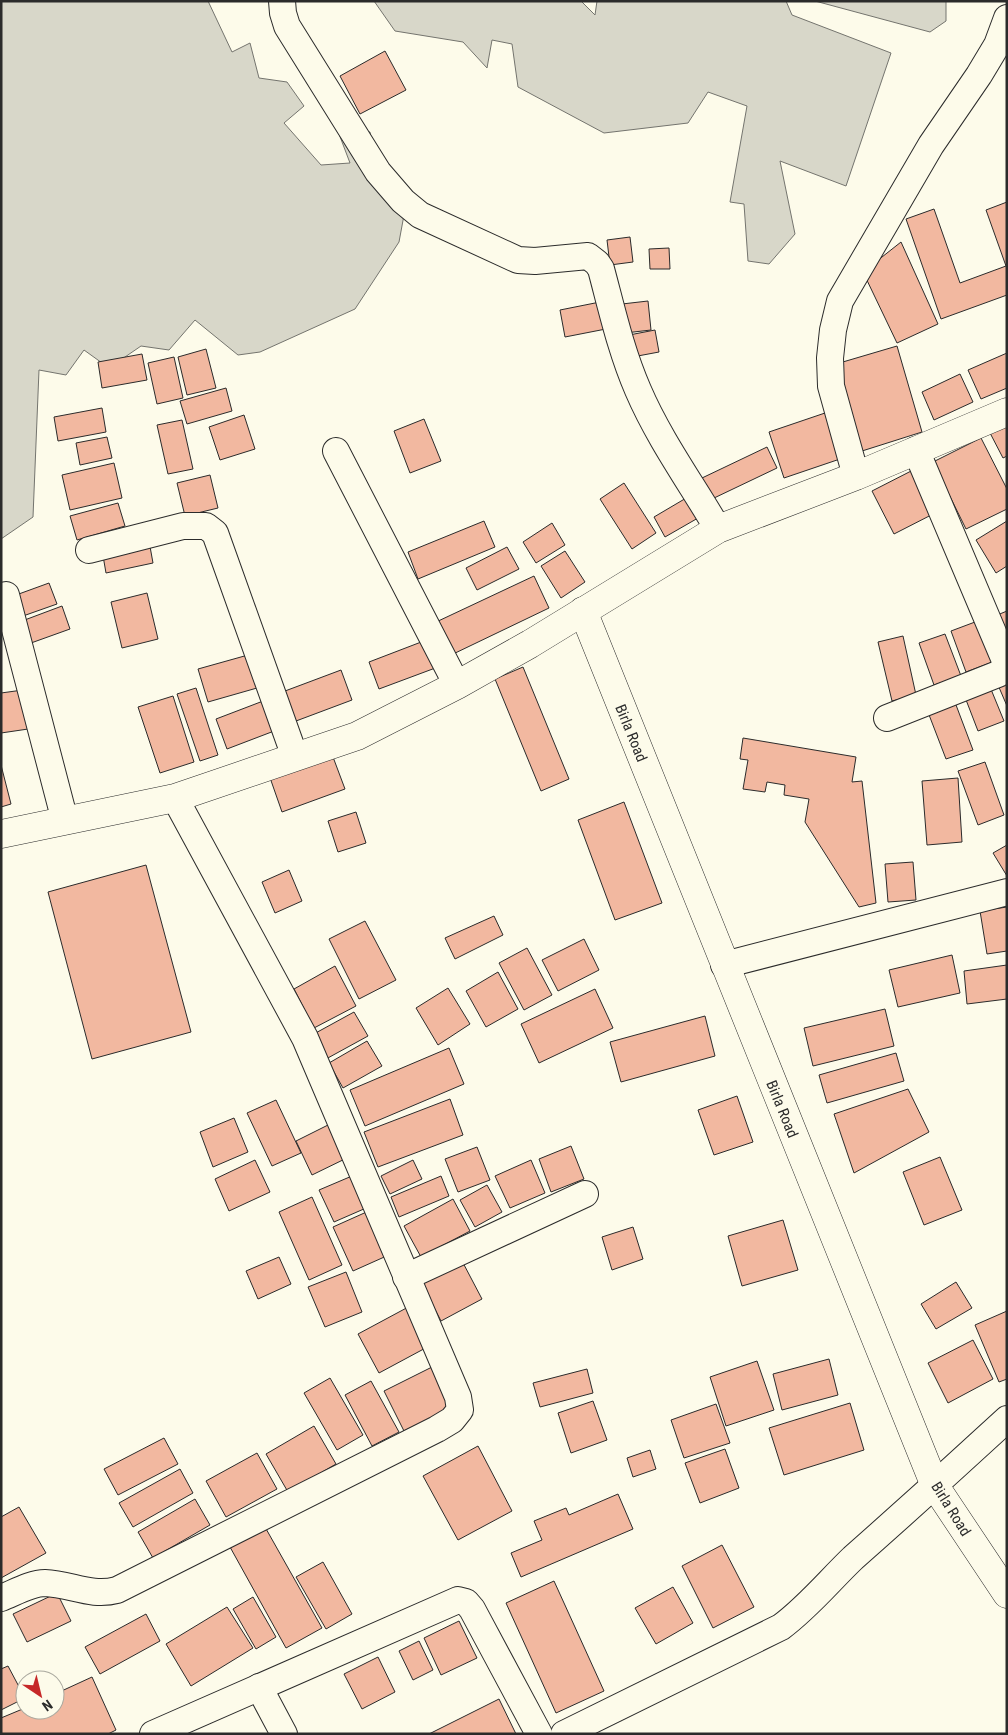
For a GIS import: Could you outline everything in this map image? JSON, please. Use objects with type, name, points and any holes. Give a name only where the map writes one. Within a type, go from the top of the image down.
[{"type":"main road","points":[[1,834],[175,798],[357,736],[457,685],[530,644],[718,529],[856,476],[1007,412]]},
{"type":"main road","name":"Birla Road","points":[[583,611],[935,1486],[1007,1594]]},
{"type":"street","points":[[282,1],[285,19],[292,34],[378,172],[403,201],[420,214],[518,260],[535,261],[588,256],[598,263],[627,362],[638,390],[652,419],[718,529]]},
{"type":"street","points":[[856,476],[831,386],[830,358],[833,330],[840,301],[931,146],[979,75],[997,44],[1007,18]]},
{"type":"street","points":[[887,718],[998,674],[1003,670],[1006,663],[916,450]]},
{"type":"street","points":[[336,451],[457,685]]},
{"type":"street","points":[[89,550],[183,526],[206,526],[214,533],[295,757]]},
{"type":"street","points":[[6,595],[65,821]]},
{"type":"street","points":[[1,1598],[34,1585],[45,1583],[98,1593],[117,1590],[437,1429],[452,1420],[460,1410],[458,1397],[305,1038],[175,798]]},
{"type":"street","points":[[724,965],[1007,892]]},
{"type":"street","points":[[406,1276],[585,1194]]},
{"type":"street","points":[[564,1734],[781,1627],[1007,1419]]},
{"type":"street","points":[[153,1734],[458,1600],[466,1602],[472,1609],[539,1734]]},
{"type":"street","points":[[259,1687],[284,1734]]},
{"type":"shaded area","points":[[1,1],[208,1],[232,52],[250,43],[259,78],[287,82],[304,106],[284,123],[321,165],[350,163],[336,126],[370,132],[376,175],[409,188],[399,242],[355,309],[260,352],[238,355],[195,320],[169,350],[141,346],[109,368],[84,350],[66,375],[39,370],[33,517],[1,539]]},
{"type":"shaded area","points":[[374,1],[581,1],[595,15],[597,1],[786,1],[792,15],[891,53],[846,186],[780,161],[795,234],[769,264],[748,261],[744,204],[730,202],[747,106],[708,92],[688,123],[604,133],[518,87],[512,44],[492,40],[487,68],[463,42],[395,31]]},
{"type":"shaded area","points":[[815,1],[946,1],[946,21],[930,32]]},
{"type":"building","points":[[385,51],[406,90],[360,114],[340,76]]},
{"type":"building","points":[[1007,202],[1007,295],[941,319],[906,219],[934,209],[960,283],[1006,266],[986,210]]},
{"type":"building","points":[[630,237],[633,262],[610,265],[607,240]]},
{"type":"building","points":[[901,242],[938,324],[897,343],[863,272]]},
{"type":"building","points":[[669,248],[670,269],[650,269],[649,249]]},
{"type":"building","points":[[605,301],[611,328],[565,337],[560,310]]},
{"type":"building","points":[[648,301],[651,330],[625,333],[622,304]]},
{"type":"building","points":[[655,330],[659,352],[627,358],[624,336]]},
{"type":"building","points":[[897,346],[922,432],[862,451],[836,364]]},
{"type":"building","points":[[206,349],[216,388],[187,395],[178,357]]},
{"type":"building","points":[[1007,353],[1007,388],[981,399],[968,370]]},
{"type":"building","points":[[142,354],[147,380],[102,388],[98,362]]},
{"type":"building","points":[[174,357],[183,398],[157,404],[148,363]]},
{"type":"building","points":[[960,374],[973,402],[934,420],[922,392]]},
{"type":"building","points":[[226,388],[232,411],[187,424],[180,401]]},
{"type":"building","points":[[102,408],[106,432],[58,441],[54,417]]},
{"type":"building","points":[[825,413],[840,459],[784,478],[769,432]]},
{"type":"building","points":[[244,415],[255,449],[220,460],[209,427]]},
{"type":"building","points":[[424,419],[441,461],[410,473],[394,431]]},
{"type":"building","points":[[182,420],[193,469],[168,474],[157,425]]},
{"type":"building","points":[[1007,422],[1007,456],[1003,458],[989,431]]},
{"type":"building","points":[[107,437],[112,458],[80,465],[76,443]]},
{"type":"building","points":[[981,438],[1007,489],[1007,509],[966,529],[933,462]]},
{"type":"building","points":[[767,447],[777,468],[712,499],[702,478]]},
{"type":"building","points":[[114,463],[122,498],[70,510],[62,475]]},
{"type":"building","points":[[917,468],[939,511],[894,534],[872,491]]},
{"type":"building","points":[[210,475],[218,508],[185,516],[177,483]]},
{"type":"building","points":[[624,483],[656,533],[632,549],[600,499]]},
{"type":"building","points":[[693,494],[705,514],[665,537],[654,517]]},
{"type":"building","points":[[118,503],[125,526],[77,540],[70,516]]},
{"type":"building","points":[[484,521],[495,547],[418,579],[408,552]]},
{"type":"building","points":[[1007,521],[1007,566],[996,573],[976,540]]},
{"type":"building","points":[[552,523],[565,545],[536,563],[523,542]]},
{"type":"building","points":[[149,541],[153,563],[106,573],[102,550]]},
{"type":"building","points":[[507,547],[519,569],[477,590],[466,568]]},
{"type":"building","points":[[565,551],[585,582],[561,598],[541,566]]},
{"type":"building","points":[[534,576],[549,608],[449,656],[434,623]]},
{"type":"building","points":[[49,583],[57,604],[23,616],[16,595]]},
{"type":"building","points":[[147,593],[158,639],[122,648],[111,602]]},
{"type":"building","points":[[62,606],[70,629],[31,643],[22,621]]},
{"type":"building","points":[[1007,611],[1007,659],[990,618]]},
{"type":"building","points":[[983,619],[998,660],[966,672],[951,631]]},
{"type":"building","points":[[945,634],[961,676],[934,685],[919,643]]},
{"type":"building","points":[[903,636],[916,695],[892,701],[878,642]]},
{"type":"building","points":[[429,639],[438,667],[379,689],[369,662]]},
{"type":"building","points":[[248,655],[257,688],[208,702],[198,669]]},
{"type":"building","points":[[523,667],[569,779],[541,791],[495,679]]},
{"type":"building","points":[[341,670],[352,700],[288,724],[277,694]]},
{"type":"building","points":[[1007,674],[1007,706],[995,678]]},
{"type":"building","points":[[988,682],[1004,721],[978,731],[963,692]]},
{"type":"building","points":[[196,688],[218,755],[200,761],[177,694]]},
{"type":"building","points":[[30,689],[35,728],[1,733],[1,693]]},
{"type":"building","points":[[173,696],[194,762],[160,773],[138,707]]},
{"type":"building","points":[[953,697],[973,750],[946,759],[926,707]]},
{"type":"building","points":[[271,698],[282,728],[227,749],[216,719]]},
{"type":"building","points":[[743,738],[856,757],[852,782],[862,781],[876,903],[859,907],[805,822],[809,799],[784,795],[785,785],[767,782],[765,792],[743,789],[748,760],[740,759]]},
{"type":"building","points":[[330,749],[345,789],[282,812],[268,772]]},
{"type":"building","points":[[985,762],[1004,815],[978,825],[958,771]]},
{"type":"building","points":[[1,765],[11,804],[1,807]]},
{"type":"building","points":[[958,778],[962,842],[927,845],[922,781]]},
{"type":"building","points":[[624,802],[662,903],[615,920],[578,820]]},
{"type":"building","points":[[356,812],[366,843],[338,852],[328,821]]},
{"type":"building","points":[[1007,845],[1007,876],[993,853]]},
{"type":"building","points":[[913,862],[916,900],[888,902],[885,864]]},
{"type":"building","points":[[146,865],[191,1032],[92,1059],[48,892]]},
{"type":"building","points":[[289,870],[302,901],[275,913],[262,882]]},
{"type":"building","points":[[1007,907],[1007,951],[987,954],[980,911]]},
{"type":"building","points":[[494,916],[503,935],[455,959],[445,938]]},
{"type":"building","points":[[365,921],[396,980],[359,999],[329,939]]},
{"type":"building","points":[[584,939],[599,970],[558,991],[542,960]]},
{"type":"building","points":[[527,948],[552,995],[524,1010],[499,963]]},
{"type":"building","points":[[952,955],[960,993],[898,1007],[889,970]]},
{"type":"building","points":[[1007,965],[1007,999],[967,1004],[964,971]]},
{"type":"building","points":[[335,966],[356,1006],[314,1028],[294,989]]},
{"type":"building","points":[[498,972],[518,1009],[486,1027],[466,991]]},
{"type":"building","points":[[448,988],[470,1024],[438,1045],[416,1008]]},
{"type":"building","points":[[595,989],[613,1028],[539,1063],[521,1024]]},
{"type":"building","points":[[885,1009],[894,1046],[813,1066],[804,1028]]},
{"type":"building","points":[[354,1012],[368,1036],[326,1059],[312,1035]]},
{"type":"building","points":[[705,1016],[715,1056],[621,1082],[610,1042]]},
{"type":"building","points":[[367,1041],[382,1066],[343,1088],[329,1063]]},
{"type":"building","points":[[449,1048],[464,1084],[365,1126],[350,1090]]},
{"type":"building","points":[[896,1053],[904,1081],[827,1103],[819,1075]]},
{"type":"building","points":[[908,1089],[929,1132],[854,1173],[834,1114]]},
{"type":"building","points":[[737,1096],[753,1142],[714,1155],[698,1110]]},
{"type":"building","points":[[450,1099],[463,1135],[378,1167],[364,1132]]},
{"type":"building","points":[[276,1100],[301,1153],[272,1166],[247,1113]]},
{"type":"building","points":[[234,1118],[248,1152],[213,1167],[200,1132]]},
{"type":"building","points":[[334,1122],[351,1156],[312,1175],[296,1141]]},
{"type":"building","points":[[571,1146],[584,1179],[551,1192],[539,1159]]},
{"type":"building","points":[[477,1147],[490,1180],[458,1192],[445,1159]]},
{"type":"building","points":[[940,1157],[962,1210],[924,1225],[903,1172]]},
{"type":"building","points":[[255,1160],[270,1192],[229,1211],[215,1179]]},
{"type":"building","points":[[413,1160],[422,1179],[390,1194],[381,1176]]},
{"type":"building","points":[[531,1160],[545,1193],[510,1208],[495,1176]]},
{"type":"building","points":[[359,1173],[373,1205],[334,1222],[319,1190]]},
{"type":"building","points":[[441,1176],[449,1196],[399,1217],[391,1197]]},
{"type":"building","points":[[487,1185],[502,1212],[475,1227],[460,1200]]},
{"type":"building","points":[[312,1197],[342,1265],[309,1280],[279,1212]]},
{"type":"building","points":[[453,1199],[470,1231],[421,1257],[404,1226]]},
{"type":"building","points":[[371,1210],[391,1254],[353,1271],[333,1227]]},
{"type":"building","points":[[783,1220],[798,1270],[742,1286],[728,1236]]},
{"type":"building","points":[[633,1227],[643,1259],[612,1270],[602,1237]]},
{"type":"building","points":[[279,1257],[291,1284],[258,1299],[246,1271]]},
{"type":"building","points":[[461,1259],[482,1299],[441,1321],[420,1280]]},
{"type":"building","points":[[346,1272],[362,1312],[325,1327],[308,1287]]},
{"type":"building","points":[[956,1282],[972,1308],[936,1329],[921,1304]]},
{"type":"building","points":[[412,1305],[433,1344],[379,1373],[358,1334]]},
{"type":"building","points":[[1007,1311],[1007,1379],[999,1382],[975,1325]]},
{"type":"building","points":[[973,1340],[993,1379],[948,1403],[928,1363]]},
{"type":"building","points":[[829,1359],[838,1395],[782,1410],[773,1374]]},
{"type":"building","points":[[757,1361],[774,1410],[726,1426],[710,1377]]},
{"type":"building","points":[[438,1364],[458,1405],[404,1431],[384,1391]]},
{"type":"building","points":[[587,1369],[593,1393],[540,1407],[533,1383]]},
{"type":"building","points":[[330,1378],[363,1435],[337,1450],[304,1393]]},
{"type":"building","points":[[371,1381],[399,1432],[372,1446],[345,1395]]},
{"type":"building","points":[[593,1401],[607,1440],[571,1453],[558,1413]]},
{"type":"building","points":[[850,1403],[864,1450],[784,1475],[769,1428]]},
{"type":"building","points":[[716,1404],[730,1443],[684,1458],[671,1420]]},
{"type":"building","points":[[314,1426],[336,1464],[288,1492],[266,1454]]},
{"type":"building","points":[[164,1438],[178,1464],[118,1495],[104,1469]]},
{"type":"building","points":[[478,1446],[512,1511],[458,1540],[423,1476]]},
{"type":"building","points":[[725,1449],[739,1488],[700,1503],[685,1463]]},
{"type":"building","points":[[650,1450],[656,1469],[633,1477],[627,1458]]},
{"type":"building","points":[[257,1453],[277,1489],[226,1517],[206,1481]]},
{"type":"building","points":[[180,1469],[193,1493],[133,1527],[119,1503]]},
{"type":"building","points":[[618,1494],[633,1529],[521,1577],[511,1553],[542,1540],[534,1521],[566,1508],[569,1515]]},
{"type":"building","points":[[195,1499],[210,1525],[153,1558],[138,1532]]},
{"type":"building","points":[[19,1507],[46,1553],[1,1578],[1,1517]]},
{"type":"building","points":[[265,1527],[322,1628],[286,1648],[230,1547]]},
{"type":"building","points":[[722,1545],[754,1607],[713,1628],[682,1566]]},
{"type":"building","points":[[323,1562],[352,1614],[326,1629],[296,1577]]},
{"type":"building","points":[[554,1581],[604,1691],[556,1713],[506,1603]]},
{"type":"building","points":[[673,1587],[693,1623],[656,1644],[635,1608]]},
{"type":"building","points":[[57,1593],[71,1621],[27,1642],[13,1614]]},
{"type":"building","points":[[253,1597],[276,1637],[256,1649],[233,1609]]},
{"type":"building","points":[[227,1607],[253,1648],[191,1686],[166,1644]]},
{"type":"building","points":[[146,1614],[160,1641],[100,1674],[85,1647]]},
{"type":"building","points":[[459,1621],[477,1658],[441,1675],[424,1638]]},
{"type":"building","points":[[419,1641],[433,1670],[413,1680],[399,1651]]},
{"type":"building","points":[[378,1657],[395,1692],[362,1709],[344,1674]]},
{"type":"building","points":[[8,1666],[15,1679],[15,1703],[1,1710],[1,1669]]},
{"type":"building","points":[[92,1677],[116,1730],[108,1734],[1,1734],[1,1718],[15,1712],[15,1720],[65,1720],[65,1689]]},
{"type":"building","points":[[499,1699],[516,1734],[429,1734]]}]
